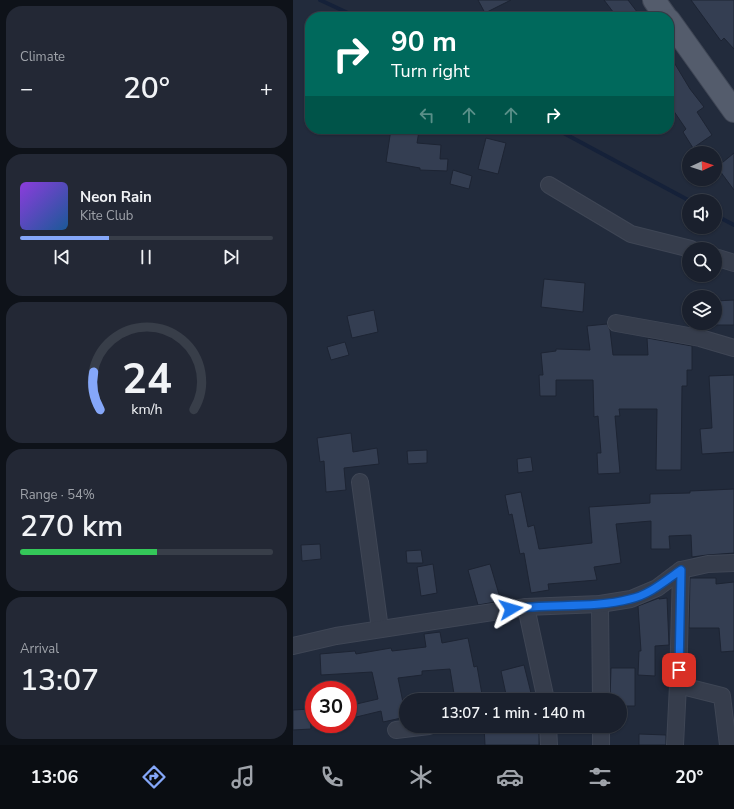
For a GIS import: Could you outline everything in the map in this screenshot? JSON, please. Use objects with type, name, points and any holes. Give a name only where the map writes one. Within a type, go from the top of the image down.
[{"type":"main road","points":[[654,0],[663,12]]},
{"type":"main road","points":[[674,27],[734,111]]},
{"type":"street","points":[[549,185],[631,234],[682,247]]},
{"type":"street","points":[[722,259],[734,263]]},
{"type":"street","points":[[616,323],[700,338],[734,348]]},
{"type":"street","points":[[360,482],[381,629]]},
{"type":"street","points":[[293,646],[336,636],[526,607],[600,604],[631,599],[657,588],[681,570],[708,564],[734,563]]},
{"type":"street","points":[[675,745],[681,570]]},
{"type":"street","points":[[600,604],[601,693]]},
{"type":"street","points":[[526,607],[544,693]]},
{"type":"street","points":[[678,685],[722,696],[728,745]]},
{"type":"street","points":[[548,733],[549,745]]},
{"type":"street","points":[[601,733],[601,745]]},
{"type":"building","points":[[478,0],[511,0],[487,12],[484,12]]},
{"type":"building","points":[[604,0],[628,0],[637,12],[613,12]]},
{"type":"building","points":[[691,0],[734,0],[734,49],[724,38],[721,41]]},
{"type":"building","points":[[674,62],[690,89],[704,107],[697,112],[712,135],[696,146],[692,146],[683,132],[686,129],[674,111]]},
{"type":"building","points":[[390,134],[418,134],[417,143],[441,145],[440,159],[448,159],[447,171],[420,170],[420,168],[386,162]]},
{"type":"building","points":[[486,138],[506,143],[498,174],[478,169]]},
{"type":"building","points":[[734,153],[734,190],[722,174],[722,163]]},
{"type":"building","points":[[453,170],[472,176],[469,189],[450,184]]},
{"type":"building","points":[[544,279],[585,283],[583,312],[541,307]]},
{"type":"building","points":[[734,300],[734,325],[722,325],[722,301]]},
{"type":"building","points":[[374,310],[378,332],[352,338],[347,316]]},
{"type":"building","points":[[607,324],[610,330],[613,355],[648,355],[647,338],[692,346],[692,370],[687,370],[687,386],[682,386],[681,470],[656,470],[657,409],[619,409],[620,416],[615,416],[620,473],[598,474],[597,453],[601,453],[598,416],[594,417],[593,380],[556,380],[556,396],[540,396],[539,375],[543,375],[541,353],[556,351],[556,349],[590,350],[587,326]]},
{"type":"building","points":[[345,342],[349,355],[331,360],[327,347]]},
{"type":"building","points":[[734,375],[734,452],[702,454],[700,429],[712,428],[709,376]]},
{"type":"building","points":[[351,433],[353,452],[377,448],[379,464],[344,468],[346,490],[326,492],[324,461],[320,462],[317,438]]},
{"type":"building","points":[[427,450],[427,463],[408,464],[407,451]]},
{"type":"building","points":[[531,457],[533,471],[518,473],[517,459]]},
{"type":"building","points":[[734,489],[734,553],[692,557],[691,535],[669,536],[670,549],[651,549],[651,521],[616,524],[621,563],[594,567],[597,580],[548,584],[549,590],[531,593],[524,553],[520,554],[512,514],[509,515],[505,495],[521,492],[528,527],[534,525],[539,549],[592,543],[589,507],[650,503],[650,494],[690,493],[690,491]]},
{"type":"building","points":[[320,544],[321,559],[302,561],[301,545]]},
{"type":"building","points":[[421,550],[423,563],[407,563],[406,551]]},
{"type":"building","points":[[433,564],[437,593],[421,596],[417,567]]},
{"type":"building","points":[[490,564],[501,601],[478,605],[468,570]]},
{"type":"building","points":[[690,578],[716,578],[716,584],[734,582],[734,651],[721,652],[719,628],[689,628]]},
{"type":"building","points":[[659,598],[667,598],[669,645],[655,646],[655,676],[638,675],[639,651],[641,651],[638,606]]},
{"type":"building","points":[[440,632],[442,643],[468,638],[474,667],[477,666],[482,693],[454,693],[450,669],[422,671],[422,675],[398,678],[401,693],[399,693],[399,719],[383,722],[381,711],[357,717],[357,704],[378,699],[372,672],[321,675],[320,654],[355,651],[356,654],[391,648],[392,651],[426,647],[424,634]]},
{"type":"building","points":[[524,665],[531,693],[506,693],[501,671]]},
{"type":"building","points":[[611,668],[635,668],[635,706],[627,706],[627,693],[610,693]]},
{"type":"building","points":[[305,709],[305,729],[293,730],[293,710]]},
{"type":"building","points":[[484,733],[539,733],[539,745],[485,745]]},
{"type":"building","points":[[639,734],[666,735],[666,745],[639,745]]},
{"type":"waterway","points":[[320,0],[346,12]]},
{"type":"waterway","points":[[565,134],[682,197]]},
{"type":"waterway","points":[[722,219],[734,225]]},
{"type":"route","points":[[511,609],[600,604],[631,599],[657,588],[681,570],[679,670]]}]
